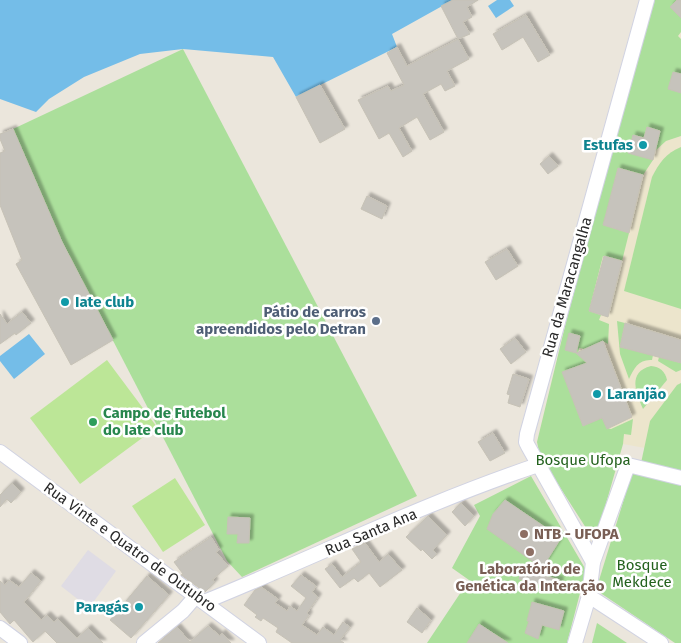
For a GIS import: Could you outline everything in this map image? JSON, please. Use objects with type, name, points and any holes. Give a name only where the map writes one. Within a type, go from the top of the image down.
[{"type":"street","name":"Rua da Maracangalha","points":[[593,562],[526,442],[528,428],[647,0]]},
{"type":"street","name":"Rua Vinte e Quatro de Outubro","points":[[0,452],[259,643]]},
{"type":"street","name":"Rua Santa Ana","points":[[200,599],[278,572],[411,515],[538,465]]},
{"type":"street","points":[[575,643],[589,596],[593,562],[628,465],[681,478]]},
{"type":"street","points":[[589,596],[661,643]]},
{"type":"street","points":[[144,643],[200,599]]},
{"type":"street","points":[[0,628],[20,643]]},
{"type":"shaded area","points":[[653,0],[681,0],[681,473],[641,463],[645,448],[623,444],[595,542],[537,442],[566,322]]},
{"type":"shaded area","points":[[88,550],[116,571],[89,608],[61,586]]},
{"type":"green space","name":"Bosque Ufopa","points":[[653,0],[677,0],[670,7],[681,18],[681,32],[678,36],[681,39],[681,136],[666,141],[655,151],[660,131],[647,127],[644,138],[633,135],[628,152],[653,160],[643,175],[618,168],[604,225],[629,233],[622,261],[603,256],[589,311],[601,315],[599,320],[609,324],[608,344],[603,341],[585,349],[579,348],[578,354],[595,361],[563,372],[583,426],[604,417],[607,428],[611,429],[633,419],[631,435],[624,434],[623,444],[595,542],[540,456],[537,442],[566,322]]},
{"type":"green space","points":[[183,49],[417,496],[242,577],[227,561],[62,242],[13,129]]},
{"type":"green space","points":[[681,147],[681,309],[624,291],[652,177],[664,159],[671,152]]},
{"type":"green space","points":[[617,321],[625,323],[620,347],[653,355],[652,360],[644,361],[637,365],[629,379],[620,354]]},
{"type":"green space","points":[[659,357],[681,363],[681,370],[676,372],[658,361]]},
{"type":"green space","name":"Campo de Futebol do Iate club","points":[[107,360],[157,427],[80,484],[30,418]]},
{"type":"green space","points":[[651,366],[662,370],[667,380],[643,409],[636,390],[636,378],[643,369]]},
{"type":"green space","points":[[681,383],[681,473],[641,463],[650,421],[677,385]]},
{"type":"green space","name":"Bosque Mekdece","points":[[632,473],[681,485],[681,643],[675,643],[596,590]]},
{"type":"green space","points":[[531,476],[586,570],[567,643],[427,643],[469,580],[452,568],[480,516],[474,505]]},
{"type":"green space","points":[[175,478],[205,525],[163,552],[132,506]]},
{"type":"green space","points":[[597,623],[627,643],[592,643]]},
{"type":"water","points":[[0,0],[453,0],[392,34],[397,47],[296,97],[273,57],[183,49],[140,54],[84,77],[49,99],[36,112],[0,99]]},
{"type":"water","points":[[497,0],[510,0],[514,6],[496,18],[488,6]]},
{"type":"water","points":[[29,334],[45,354],[14,379],[0,361],[0,356]]},
{"type":"building","points":[[453,0],[478,0],[467,7],[472,17],[463,22],[470,34],[458,39],[441,6]]},
{"type":"building","points":[[677,0],[681,0],[681,18],[670,7]]},
{"type":"building","points":[[526,15],[550,55],[538,62],[523,37],[502,50],[493,34]]},
{"type":"building","points":[[458,39],[469,59],[447,71],[455,86],[445,91],[441,84],[423,94],[444,132],[430,140],[417,117],[399,128],[412,151],[403,157],[389,133],[379,139],[358,100],[388,86],[391,91],[404,85],[387,53],[397,47],[407,66]]},
{"type":"building","points":[[673,72],[681,74],[681,93],[668,89]]},
{"type":"building","points":[[320,85],[345,129],[320,143],[296,97]]},
{"type":"building","name":"Estufas","points":[[647,127],[660,131],[653,160],[628,153],[633,135],[644,138]]},
{"type":"building","points":[[13,129],[62,242],[113,340],[71,365],[16,264],[22,260],[0,205],[0,153],[5,151],[0,134]]},
{"type":"building","points":[[549,156],[558,166],[548,174],[540,164]]},
{"type":"building","points":[[618,168],[643,175],[629,233],[603,225]]},
{"type":"building","points":[[367,196],[387,206],[382,219],[361,209]]},
{"type":"building","points":[[507,249],[518,266],[496,280],[485,262]]},
{"type":"building","points":[[604,256],[622,261],[608,317],[589,311]]},
{"type":"building","points":[[22,312],[31,323],[16,335],[15,333],[0,344],[0,314],[7,324]]},
{"type":"building","points":[[625,323],[681,340],[681,363],[620,347]]},
{"type":"building","points":[[569,333],[580,336],[576,353],[565,350]]},
{"type":"building","points":[[515,338],[526,352],[511,364],[500,349]]},
{"type":"building","name":"Laranjão","points":[[603,341],[632,417],[607,429],[602,418],[583,426],[562,372],[587,363],[576,353]]},
{"type":"building","points":[[513,374],[529,379],[520,407],[508,403],[510,395],[507,394]]},
{"type":"building","points":[[493,433],[505,453],[490,461],[478,442]]},
{"type":"building","points":[[12,483],[21,492],[11,503],[7,499],[0,507],[0,495]]},
{"type":"building","name":"NTB - UFOPA","points":[[505,500],[561,538],[542,568],[487,529],[493,514]]},
{"type":"building","points":[[461,503],[474,516],[465,526],[452,512]]},
{"type":"building","points":[[428,516],[447,535],[433,550],[437,554],[432,559],[406,537]]},
{"type":"building","points":[[228,517],[250,518],[249,543],[237,543],[238,534],[227,534]]},
{"type":"building","points":[[211,537],[219,550],[216,552],[228,566],[212,580],[215,582],[205,592],[181,575],[183,574],[174,562]]},
{"type":"building","points":[[365,543],[379,562],[388,554],[402,570],[380,587],[369,573],[358,582],[354,578],[340,588],[325,569],[332,564],[342,577],[361,562],[352,549]]},
{"type":"building","points":[[521,570],[560,580],[558,589],[519,579]]},
{"type":"building","points":[[31,573],[41,581],[24,602],[41,620],[47,615],[54,622],[58,619],[77,638],[88,628],[103,643],[57,643],[45,631],[33,642],[14,620],[10,624],[0,612],[0,581],[5,585],[9,580],[19,587]]},
{"type":"building","points":[[301,575],[316,586],[312,592],[318,597],[307,613],[309,615],[302,625],[317,635],[323,627],[334,635],[343,622],[350,627],[340,640],[344,643],[292,643],[276,632],[278,628],[263,618],[261,621],[255,617],[257,615],[244,605],[255,590],[261,587],[278,599],[275,603],[287,611],[290,606],[297,611],[306,598],[291,586]]},
{"type":"building","name":"Paragás","points":[[147,576],[169,595],[131,638],[110,620]]},
{"type":"building","points":[[532,602],[564,611],[559,630],[542,625],[538,639],[525,633]]},
{"type":"building","points":[[417,608],[431,620],[422,633],[407,622]]},
{"type":"building","points":[[479,624],[508,643],[467,643]]},
{"type":"building","points":[[208,626],[220,636],[222,633],[231,643],[158,643],[177,627],[190,642]]},
{"type":"place","name":"Estufas","points":[[643,145]]},
{"type":"place","name":"Iate club","points":[[65,302]]},
{"type":"place","name":"Pátio de carros apreendidos pelo Detran","points":[[376,321]]},
{"type":"place","name":"Laranjão","points":[[597,394]]},
{"type":"place","name":"Campo de Futebol do Iate club","points":[[93,422]]},
{"type":"place","name":"NTB - UFOPA","points":[[524,534]]},
{"type":"place","name":"Laboratório de Genética da Interação","points":[[530,552]]},
{"type":"place","name":"Paragás","points":[[139,607]]}]
